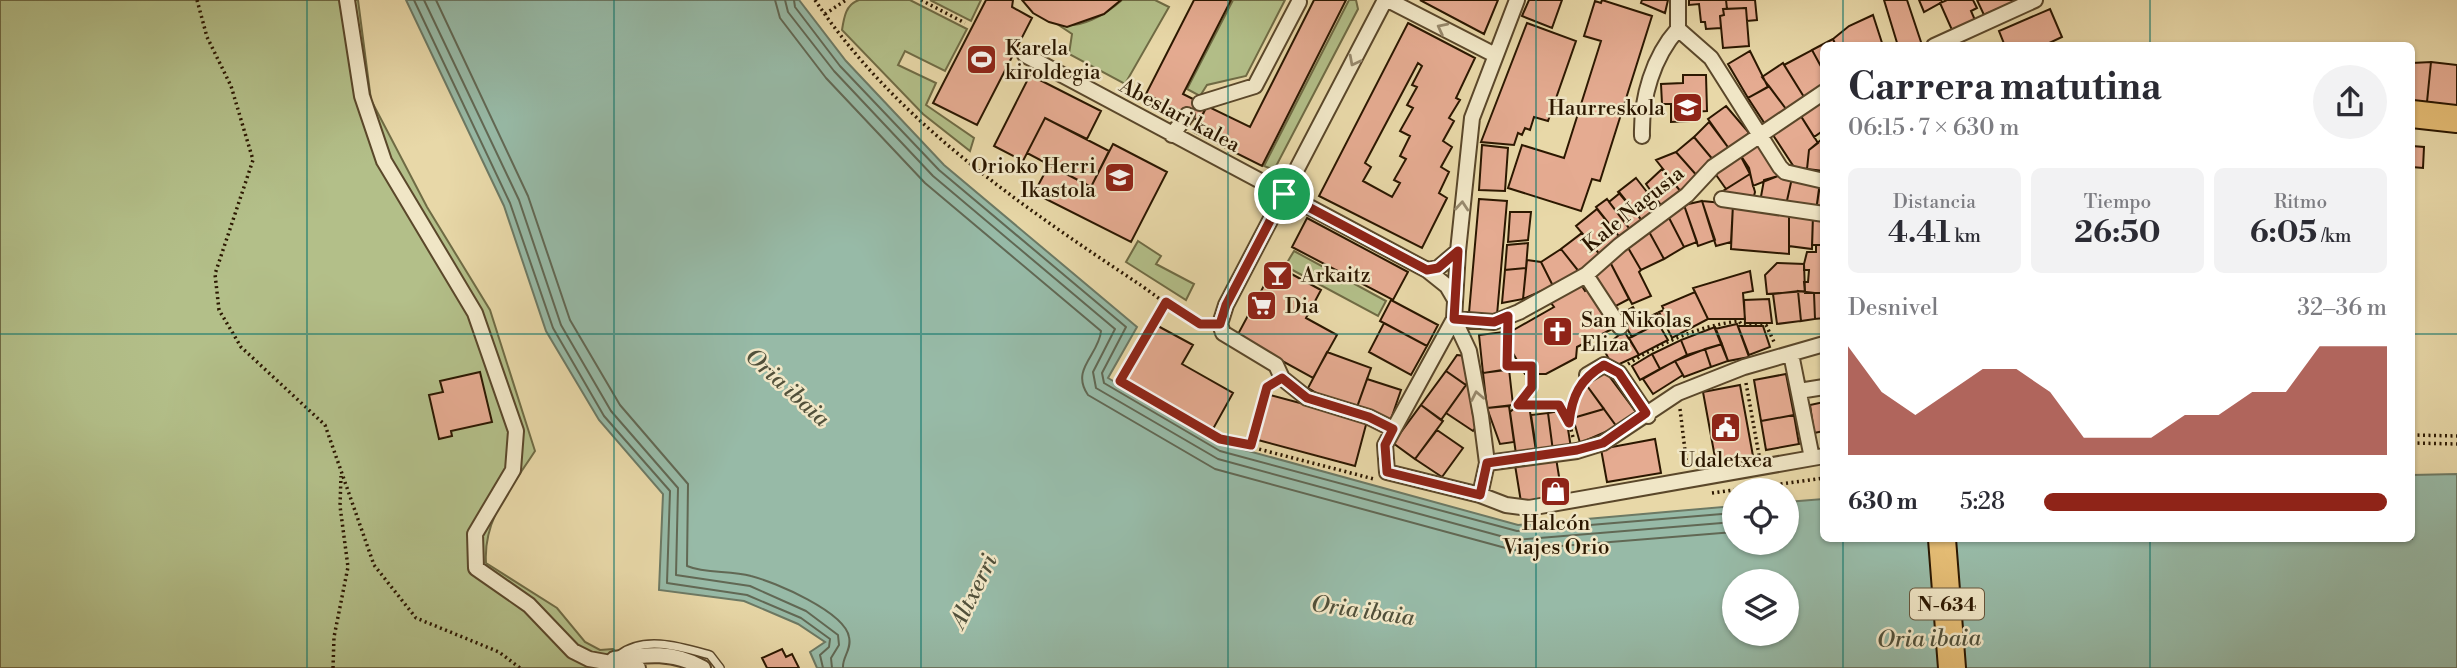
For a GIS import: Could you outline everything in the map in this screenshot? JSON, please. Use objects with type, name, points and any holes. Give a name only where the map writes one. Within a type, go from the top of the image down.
[{"type":"highway","points":[[2415,114],[2457,119]]},
{"type":"highway","name":"N-634","points":[[1942,542],[1952,668]]},
{"type":"street","points":[[347,0],[362,96],[384,160],[475,313],[516,431],[513,470],[475,534],[476,568],[529,606],[573,651],[589,659],[638,668]]},
{"type":"street","points":[[1393,429],[1369,417],[1307,398],[1282,378],[1276,365],[1223,333],[1220,324],[1226,305],[1386,0],[1495,55]]},
{"type":"street","points":[[1480,495],[1487,463],[1469,351],[1454,319],[1454,298],[1472,118],[1517,0]]},
{"type":"street","points":[[1642,136],[1641,116],[1657,60],[1678,29],[1678,0]]},
{"type":"street","points":[[1943,42],[2035,0]]},
{"type":"street","points":[[1200,103],[1255,86],[1299,2]]},
{"type":"street","points":[[1678,29],[1711,58],[1786,172],[1820,180]]},
{"type":"street","name":"Abeslari kalea","points":[[1025,55],[1427,270],[1447,286],[1454,298]]},
{"type":"street","name":"Kale Nagusia","points":[[1454,319],[1494,322],[1586,275],[1647,223],[1687,195],[1713,167],[1820,95]]},
{"type":"street","points":[[1172,135],[1187,115]]},
{"type":"street","points":[[1722,199],[1820,213]]},
{"type":"street","points":[[1427,270],[1438,268],[1458,251]]},
{"type":"street","points":[[1586,275],[1620,327]]},
{"type":"street","points":[[1454,319],[1385,445],[1386,477],[1480,495],[1506,505],[1528,508],[1818,457],[1791,355]]},
{"type":"street","points":[[1487,463],[1577,450],[1603,443],[1678,393],[1744,367],[1820,345]]},
{"type":"street","points":[[1587,375],[1604,365],[1619,373],[1647,415]]},
{"type":"street","points":[[1799,391],[1820,388]]},
{"type":"street","points":[[589,659],[614,659],[653,653],[678,656],[703,668]]},
{"type":"street","points":[[653,653],[689,668]]},
{"type":"lane","points":[[614,659],[631,646],[660,644],[710,655],[720,668]]},
{"type":"path","points":[[197,0],[207,37],[231,86],[253,160],[215,274],[219,310],[241,347],[325,425],[374,565],[416,618],[499,652],[520,668]]},
{"type":"path","points":[[815,0],[851,51],[933,131],[997,184],[1200,324],[1220,324]]},
{"type":"path","points":[[825,14],[846,0]]},
{"type":"path","points":[[921,0],[965,23]]},
{"type":"path","points":[[1166,302],[1120,381],[1220,439],[1386,477]]},
{"type":"path","points":[[1508,316],[1507,366],[1532,366],[1532,387],[1518,405],[1559,405],[1569,423],[1577,450]]},
{"type":"path","points":[[1619,373],[1630,363],[1671,341],[1709,325],[1739,321],[1741,324],[1766,325],[1775,344]]},
{"type":"path","points":[[1744,367],[1762,467]]},
{"type":"path","points":[[1569,423],[1570,406],[1587,375]]},
{"type":"path","points":[[1251,445],[1267,387],[1282,378]]},
{"type":"path","points":[[1678,393],[1689,480]]},
{"type":"path","points":[[2415,435],[2457,436]]},
{"type":"path","points":[[2415,443],[2457,444]]},
{"type":"path","points":[[333,668],[334,636],[348,567],[340,506],[341,471]]},
{"type":"path","points":[[1799,481],[1820,479]]},
{"type":"green space","points":[[0,0],[358,0],[371,100],[427,207],[490,310],[535,451],[494,517],[486,547],[486,563],[557,608],[585,642],[600,650],[613,649],[631,668],[0,668]]},
{"type":"green space","points":[[859,0],[910,0],[967,29],[945,71],[905,51],[898,65],[936,83],[926,105],[974,138],[970,151],[923,114],[842,30],[848,8]]},
{"type":"green space","points":[[930,0],[981,0],[971,21]]},
{"type":"green space","points":[[1122,0],[1155,0],[1169,7],[1125,84],[1069,54],[1072,34],[1057,24],[1074,25],[1092,20]]},
{"type":"green space","points":[[1233,0],[1285,0],[1246,76],[1207,85],[1200,96],[1187,89]]},
{"type":"green space","points":[[1349,0],[1356,0],[1358,9],[1274,170],[1264,166]]},
{"type":"green space","points":[[1138,241],[1161,256],[1156,264],[1194,284],[1186,300],[1126,262]]},
{"type":"green space","points":[[1294,251],[1386,301],[1378,316],[1285,266]]},
{"type":"water","points":[[406,0],[799,0],[846,61],[944,165],[1137,327],[1108,378],[1223,444],[1518,525],[1722,507],[1722,555],[1799,555],[1799,501],[1820,499],[1820,542],[2415,542],[2415,475],[2457,474],[2457,668],[817,668],[810,652],[825,642],[798,624],[744,601],[659,590],[663,494],[599,420],[546,331],[504,206]]},
{"type":"building","name":"Karela kiroldegia","points":[[986,0],[1013,0],[1012,7],[1032,18],[977,125],[933,103]]},
{"type":"building","name":"Karela kiroldegia","points":[[1022,0],[1121,0],[1104,14],[1067,27],[1049,22],[1033,13]]},
{"type":"building","points":[[1194,0],[1231,0],[1183,94],[1207,106],[1199,121],[1146,94]]},
{"type":"building","points":[[1314,0],[1346,0],[1262,166],[1194,132],[1207,106],[1250,127]]},
{"type":"building","points":[[1420,0],[1498,0],[1484,34]]},
{"type":"building","points":[[1529,0],[1562,0],[1552,28],[1522,16]]},
{"type":"building","points":[[1602,0],[1652,16],[1600,181],[1592,179],[1581,211],[1508,188],[1522,145],[1564,158],[1601,41],[1584,36],[1595,1],[1601,3]]},
{"type":"building","points":[[1642,0],[1668,0],[1665,13],[1641,3]]},
{"type":"building","points":[[1689,0],[1726,0],[1727,9],[1723,9],[1724,15],[1720,16],[1721,28],[1706,29],[1705,22],[1701,22],[1699,4],[1689,5]]},
{"type":"building","points":[[1726,0],[1755,0],[1757,20],[1747,21],[1746,8],[1727,9]]},
{"type":"building","points":[[1884,0],[1907,0],[1921,42],[1897,42]]},
{"type":"building","points":[[1919,0],[1941,0],[1942,2],[1924,12]]},
{"type":"building","points":[[1947,0],[1973,0],[1977,8],[1971,11],[1975,20],[1952,30],[1940,3]]},
{"type":"building","points":[[1977,0],[2018,0],[1984,15]]},
{"type":"building","points":[[1746,8],[1749,46],[1723,48],[1720,16],[1724,15],[1723,9]]},
{"type":"building","points":[[2050,9],[2062,37],[2051,42],[2003,42],[1999,31]]},
{"type":"building","points":[[1873,15],[1882,42],[1834,42],[1833,39],[1849,26]]},
{"type":"building","points":[[1408,23],[1475,58],[1456,98],[1460,100],[1449,118],[1454,121],[1443,141],[1452,147],[1441,167],[1449,172],[1439,193],[1447,198],[1422,248],[1319,196]],"holes":[[[1418,63],[1422,66],[1412,85],[1417,87],[1407,105],[1413,108],[1400,131],[1410,136],[1400,156],[1406,159],[1394,180],[1400,183],[1392,197],[1363,181],[1371,167],[1365,163]]]},
{"type":"building","points":[[1527,23],[1576,41],[1548,121],[1534,117],[1530,130],[1525,128],[1522,135],[1518,133],[1514,145],[1481,142]]},
{"type":"building","points":[[1820,46],[1820,65],[1812,50]]},
{"type":"building","points":[[1812,50],[1820,65],[1820,88],[1804,97],[1784,65]]},
{"type":"building","points":[[1750,51],[1768,87],[1748,98],[1728,64]]},
{"type":"building","points":[[2431,62],[2427,102],[2415,103],[2415,63]]},
{"type":"building","points":[[2431,62],[2457,65],[2457,106],[2427,102]]},
{"type":"building","points":[[1783,63],[1804,97],[1786,109],[1762,77]]},
{"type":"building","points":[[1030,75],[1101,111],[1087,139],[1045,118],[1023,161],[994,146]]},
{"type":"building","points":[[1683,75],[1706,75],[1707,111],[1690,112],[1690,121],[1671,122],[1671,104],[1662,104],[1661,84],[1683,83]]},
{"type":"building","points":[[1769,86],[1786,109],[1765,124],[1748,98]]},
{"type":"building","points":[[1820,101],[1820,133],[1814,137],[1799,113]]},
{"type":"building","points":[[1726,106],[1750,134],[1730,150],[1708,119]]},
{"type":"building","points":[[1799,113],[1818,143],[1809,150],[1807,169],[1794,167],[1771,132]]},
{"type":"building","points":[[1045,118],[1109,151],[1091,187],[1027,153]]},
{"type":"building","points":[[1709,122],[1730,150],[1714,161],[1694,137]]},
{"type":"building","points":[[1694,137],[1714,161],[1699,178],[1676,152]]},
{"type":"building","points":[[1757,141],[1778,176],[1753,186],[1749,168],[1739,153]]},
{"type":"building","points":[[1820,141],[1820,171],[1807,169],[1809,150]]},
{"type":"building","points":[[1113,144],[1167,172],[1131,242],[1034,193],[1049,165],[1091,187]]},
{"type":"building","points":[[1482,145],[1508,148],[1505,191],[1479,190]]},
{"type":"building","points":[[2415,146],[2424,147],[2423,168],[2415,167]]},
{"type":"building","points":[[1676,152],[1699,178],[1682,193],[1656,160]]},
{"type":"building","points":[[1739,153],[1750,174],[1726,189],[1714,172]]},
{"type":"building","points":[[1662,169],[1682,193],[1663,208],[1646,184]]},
{"type":"building","points":[[1750,174],[1755,192],[1753,200],[1730,199],[1723,191]]},
{"type":"building","points":[[1778,176],[1792,178],[1786,205],[1760,202],[1764,180]]},
{"type":"building","points":[[1636,178],[1661,210],[1644,223],[1618,192]]},
{"type":"building","points":[[1792,178],[1820,182],[1816,211],[1786,205]]},
{"type":"building","points":[[1819,191],[1820,212],[1816,211]]},
{"type":"building","points":[[1620,193],[1644,223],[1632,232],[1609,202]]},
{"type":"building","points":[[1479,199],[1507,201],[1497,315],[1469,313]]},
{"type":"building","points":[[1607,199],[1632,232],[1622,240],[1596,207]]},
{"type":"building","points":[[1702,201],[1733,204],[1731,242],[1716,246]]},
{"type":"building","points":[[1702,201],[1715,240],[1698,246],[1684,205]]},
{"type":"building","points":[[1733,204],[1789,212],[1789,254],[1731,249]]},
{"type":"building","points":[[1684,205],[1697,242],[1684,247],[1667,214]]},
{"type":"building","points":[[1597,209],[1622,240],[1601,256],[1576,226]]},
{"type":"building","points":[[1510,212],[1531,212],[1528,240],[1508,242]]},
{"type":"building","points":[[1789,212],[1813,215],[1812,249],[1789,246]]},
{"type":"building","points":[[1667,214],[1684,247],[1664,259],[1647,228]]},
{"type":"building","points":[[1813,215],[1820,216],[1820,245],[1812,245]]},
{"type":"building","points":[[1307,218],[1408,272],[1393,300],[1292,247]]},
{"type":"building","points":[[1647,228],[1664,259],[1641,270],[1627,246]]},
{"type":"building","points":[[1582,233],[1601,256],[1580,273],[1561,249]]},
{"type":"building","points":[[1528,243],[1526,268],[1505,270],[1507,245]]},
{"type":"building","points":[[1816,245],[1820,245],[1820,293],[1805,293],[1804,282],[1808,282],[1809,270],[1804,270],[1807,252],[1816,252]]},
{"type":"building","points":[[1627,246],[1641,270],[1639,272],[1651,296],[1632,304],[1609,260]]},
{"type":"building","points":[[1561,249],[1580,273],[1553,286],[1541,262]]},
{"type":"building","points":[[1527,260],[1541,262],[1553,286],[1523,299]]},
{"type":"building","points":[[1609,260],[1629,299],[1612,308],[1594,272]]},
{"type":"building","points":[[1777,263],[1804,264],[1805,291],[1767,294],[1765,275]]},
{"type":"building","points":[[1275,265],[1321,290],[1306,318],[1337,335],[1313,378],[1237,336]]},
{"type":"building","points":[[1526,268],[1523,299],[1502,303],[1505,270]]},
{"type":"building","points":[[1750,271],[1753,291],[1743,293],[1745,319],[1708,319],[1693,288]]},
{"type":"building","name":"San Nikolas Eliza","points":[[1580,283],[1585,291],[1591,288],[1614,328],[1577,347],[1576,358],[1546,374],[1525,374],[1503,336],[1554,307],[1548,299]]},
{"type":"building","points":[[1798,291],[1814,293],[1815,319],[1801,321]]},
{"type":"building","points":[[1798,291],[1801,321],[1777,324],[1773,294]]},
{"type":"building","points":[[1695,292],[1708,319],[1672,338],[1659,312],[1664,310],[1662,306]]},
{"type":"building","points":[[1814,293],[1820,293],[1820,318],[1815,319]]},
{"type":"building","points":[[1769,299],[1772,323],[1745,323],[1744,300]]},
{"type":"building","points":[[1391,300],[1438,325],[1427,346],[1380,321]]},
{"type":"building","points":[[1633,307],[1641,321],[1657,313],[1662,321],[1632,337],[1619,315]]},
{"type":"building","points":[[1384,323],[1427,346],[1411,375],[1369,352]]},
{"type":"building","points":[[1658,323],[1668,340],[1639,355],[1629,338]]},
{"type":"building","points":[[1737,324],[1749,357],[1728,361],[1715,329]]},
{"type":"building","points":[[1156,325],[1193,345],[1182,364],[1233,393],[1213,429],[1125,380]]},
{"type":"building","points":[[1738,326],[1763,326],[1770,347],[1749,355]]},
{"type":"building","points":[[1715,327],[1722,344],[1687,355],[1681,340]]},
{"type":"building","points":[[1624,331],[1639,355],[1613,367],[1603,348]]},
{"type":"building","points":[[1503,332],[1507,370],[1483,373],[1479,335]]},
{"type":"building","points":[[1681,340],[1687,355],[1660,369],[1652,354]]},
{"type":"building","points":[[1722,344],[1728,361],[1711,367],[1705,349]]},
{"type":"building","points":[[1705,349],[1711,367],[1684,377],[1675,361]]},
{"type":"building","points":[[1327,352],[1371,368],[1356,410],[1337,405],[1308,388]]},
{"type":"building","points":[[1652,354],[1660,369],[1640,380],[1632,366]]},
{"type":"building","points":[[1457,355],[1465,356],[1468,382],[1466,385],[1446,371]]},
{"type":"building","points":[[1675,361],[1683,375],[1653,394],[1643,379]]},
{"type":"building","points":[[1509,369],[1513,405],[1487,408],[1483,373]]},
{"type":"building","points":[[1446,371],[1466,385],[1441,420],[1421,405]]},
{"type":"building","points":[[480,372],[492,422],[451,431],[452,436],[439,439],[429,395],[443,392],[440,381]]},
{"type":"building","points":[[1606,372],[1636,412],[1617,427],[1585,383]]},
{"type":"building","points":[[1786,374],[1794,415],[1761,421],[1754,380]]},
{"type":"building","points":[[1367,379],[1401,390],[1390,422],[1356,410]]},
{"type":"building","points":[[1468,382],[1473,415],[1478,424],[1473,431],[1446,413]]},
{"type":"building","points":[[1585,383],[1604,409],[1573,418],[1574,402]]},
{"type":"building","points":[[1740,385],[1753,456],[1716,463],[1703,392]]},
{"type":"building","points":[[1270,395],[1367,421],[1355,466],[1258,440]]},
{"type":"building","points":[[1820,403],[1820,432],[1814,433],[1810,405]]},
{"type":"building","points":[[1421,405],[1443,421],[1415,459],[1393,443]]},
{"type":"building","points":[[1518,405],[1529,405],[1536,451],[1516,454],[1510,412]]},
{"type":"building","points":[[1509,406],[1514,442],[1500,444],[1487,408]]},
{"type":"building","points":[[1604,409],[1617,427],[1580,443],[1573,418]]},
{"type":"building","points":[[1565,410],[1571,448],[1553,451],[1548,413]]},
{"type":"building","points":[[1548,413],[1553,451],[1537,454],[1531,415]]},
{"type":"building","points":[[1794,415],[1799,444],[1766,450],[1761,421]]},
{"type":"building","points":[[1437,430],[1463,448],[1442,477],[1415,459]]},
{"type":"building","points":[[1655,439],[1661,473],[1607,482],[1601,449]]},
{"type":"building","points":[[1556,458],[1562,495],[1521,502],[1515,465]]},
{"type":"building","points":[[782,649],[786,657],[792,654],[799,668],[767,668],[762,658]]},
{"type":"place","name":"Karela kiroldegia","points":[[982,60]]},
{"type":"place","name":"Haurreskola","points":[[1688,108]]},
{"type":"place","name":"Orioko Herri Ikastola","points":[[1119,178]]},
{"type":"place","name":"Arkaitz","points":[[1278,275]]},
{"type":"place","name":"Dia","points":[[1262,306]]},
{"type":"place","name":"San Nikolas Eliza","points":[[1558,332]]},
{"type":"place","name":"Udaletxea","points":[[1726,428]]},
{"type":"place","name":"Halcón Viajes Orio","points":[[1556,491]]},
{"type":"route","points":[[1284,194],[1305,208],[1427,270],[1438,268],[1451,260],[1458,251],[1454,319],[1494,322],[1508,316],[1507,366],[1532,366],[1532,387],[1518,405],[1559,405],[1569,423],[1570,406],[1578,387],[1587,375],[1604,365],[1619,373],[1646,413],[1603,443],[1514,461],[1487,463],[1480,495],[1387,472],[1385,445],[1393,429],[1369,417],[1307,398],[1282,378],[1267,387],[1251,445],[1220,439],[1120,381],[1166,302],[1200,324],[1220,324],[1221,315],[1284,194]]},
{"type":"water label","name":"Oria ibaia","points":[[788,387]]},
{"type":"water label","name":"Altxerri","points":[[973,591]]},
{"type":"water label","name":"Oria ibaia","points":[[1363,610]]},
{"type":"water label","name":"Oria ibaia","points":[[1929,638]]}]
